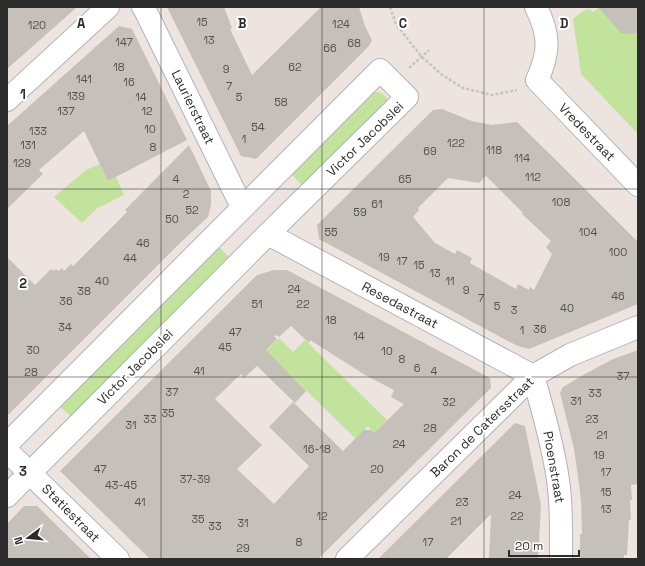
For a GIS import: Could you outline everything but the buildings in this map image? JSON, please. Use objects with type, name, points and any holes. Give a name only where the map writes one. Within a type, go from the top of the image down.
[{"type":"street","points":[[7,100],[108,7]]},
{"type":"street","name":"Laurierstraat","points":[[143,7],[242,207]]},
{"type":"street","points":[[536,7],[543,21],[548,46],[544,64],[536,80]]},
{"type":"street","name":"Victor Jacobslei","points":[[7,444],[380,70],[407,97],[7,496]]},
{"type":"street","name":"Vredestraat","points":[[536,80],[638,185]]},
{"type":"street","name":"Resedastraat","points":[[268,234],[533,376]]},
{"type":"street","name":"Baron de Catersstraat","points":[[347,559],[533,376],[570,355],[638,327]]},
{"type":"street","name":"Pioenstraat","points":[[533,376],[545,417],[559,480],[561,559]]},
{"type":"street","name":"Statiestraat","points":[[7,450],[118,559]]},
{"type":"path","points":[[390,7],[396,24],[422,57],[441,74],[463,88],[492,95],[521,89],[536,80]]},
{"type":"green space","points":[[600,7],[638,29],[638,134],[581,74],[573,19],[584,10],[589,9],[593,12]]},
{"type":"green space","points":[[375,92],[384,95],[387,98],[387,103],[303,186],[289,172],[371,94]]},
{"type":"green space","points":[[100,164],[108,181],[116,177],[124,195],[96,209],[82,223],[54,197],[86,170]]},
{"type":"green space","points":[[217,245],[231,259],[72,417],[58,405]]},
{"type":"green space","points":[[279,338],[293,352],[305,340],[387,420],[374,433],[368,426],[356,439],[266,351]]}]
